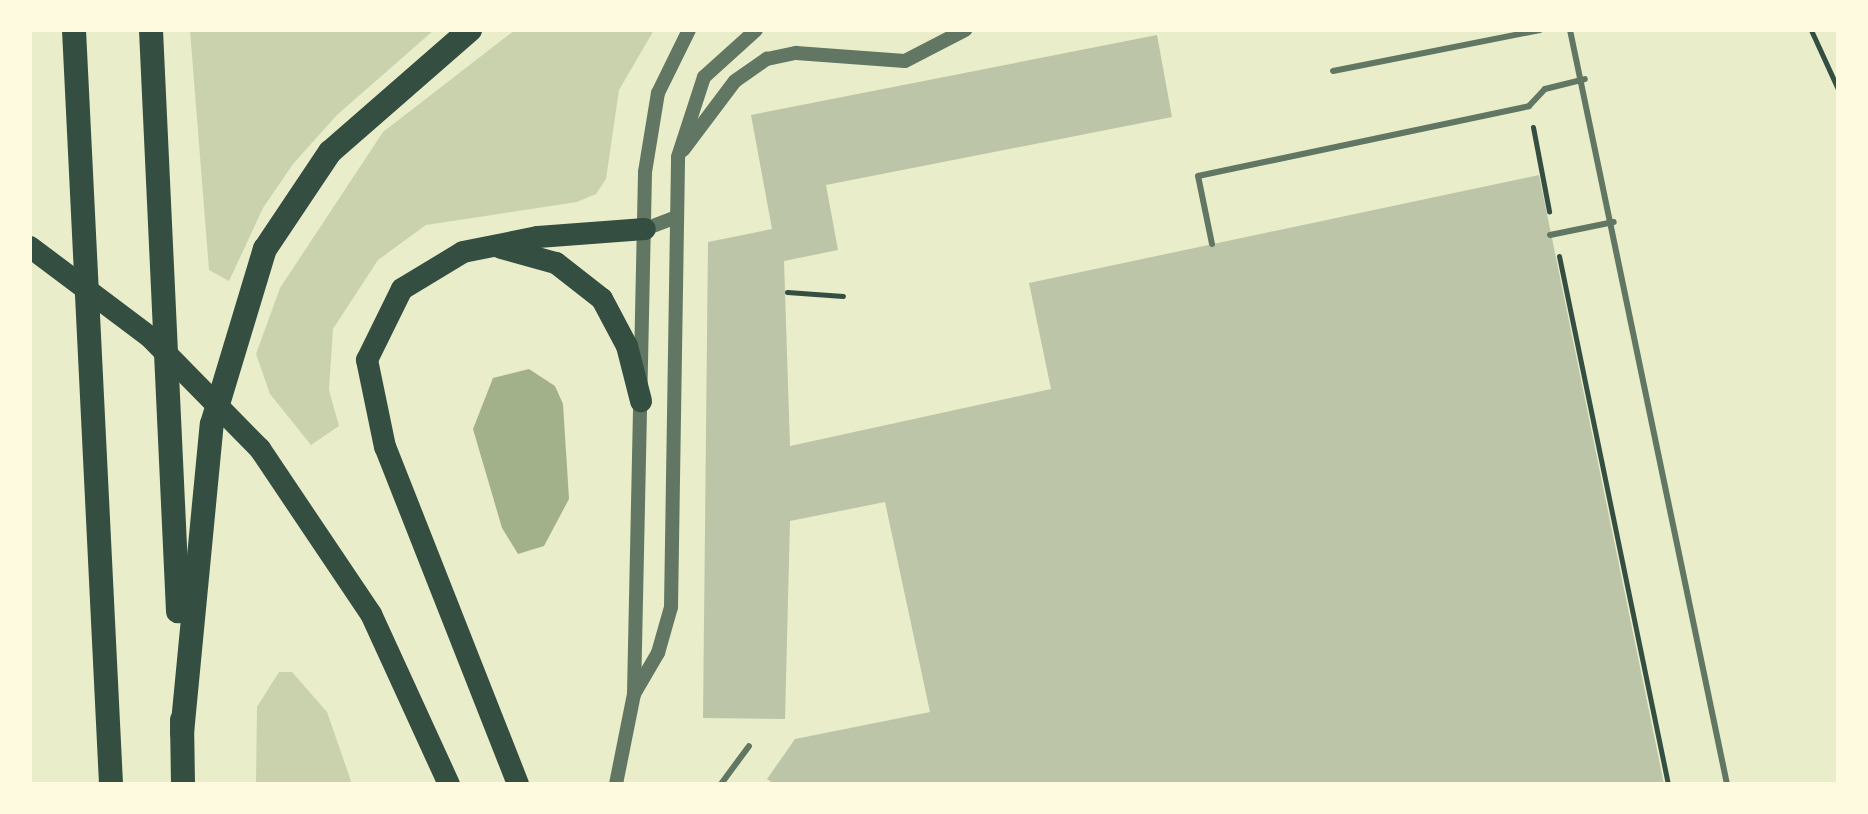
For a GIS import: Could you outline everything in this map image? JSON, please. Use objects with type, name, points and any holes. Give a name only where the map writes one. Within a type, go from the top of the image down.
[{"type":"highway","points":[[74,30],[111,784]]},
{"type":"highway","points":[[151,30],[183,784]]},
{"type":"highway","points":[[182,733],[212,424],[265,249],[330,152],[470,30]]},
{"type":"highway","points":[[518,784],[439,596],[367,384],[375,334],[402,289],[452,258],[492,247],[645,229]]},
{"type":"highway","points":[[30,247],[161,346],[260,449],[371,614],[449,784]]},
{"type":"highway","points":[[492,247],[556,263],[602,299],[627,346],[641,401]]},
{"type":"street","points":[[616,784],[634,694],[645,229],[651,117],[689,30]]},
{"type":"street","points":[[634,694],[658,653],[671,607],[678,157],[704,77],[756,30]]},
{"type":"street","points":[[678,157],[759,63],[796,53],[905,61],[965,30]]},
{"type":"street","points":[[645,229],[676,217]]},
{"type":"lane","points":[[1333,71],[1540,30]]},
{"type":"lane","points":[[1570,30],[1585,79],[1727,784]]},
{"type":"lane","points":[[1212,244],[1198,176],[1529,106],[1545,89],[1585,79]]},
{"type":"lane","points":[[1552,235],[1614,222]]},
{"type":"lane","points":[[721,784],[749,746]]},
{"type":"path","points":[[1811,30],[1838,89]]},
{"type":"path","points":[[1529,106],[1552,235],[1668,784]]},
{"type":"path","points":[[787,292],[843,296]]},
{"type":"shaded area","points":[[190,30],[434,30],[337,115],[293,164],[263,208],[229,281],[209,270]]},
{"type":"shaded area","points":[[515,30],[654,30],[619,90],[606,179],[596,194],[577,202],[426,225],[378,260],[333,329],[329,390],[339,426],[311,445],[270,394],[256,354],[280,288],[383,132]]},
{"type":"shaded area","points":[[529,369],[555,386],[563,404],[569,499],[544,546],[518,554],[502,528],[473,429],[493,378]]},
{"type":"shaded area","points":[[279,672],[292,672],[327,712],[352,784],[256,784],[257,707]]},
{"type":"building","points":[[1157,35],[1172,117],[826,185],[838,250],[784,261],[790,446],[1051,389],[1029,283],[1539,175],[1664,784],[774,784],[767,779],[795,739],[930,712],[885,502],[790,521],[785,719],[703,718],[708,242],[772,229],[751,115]]}]
